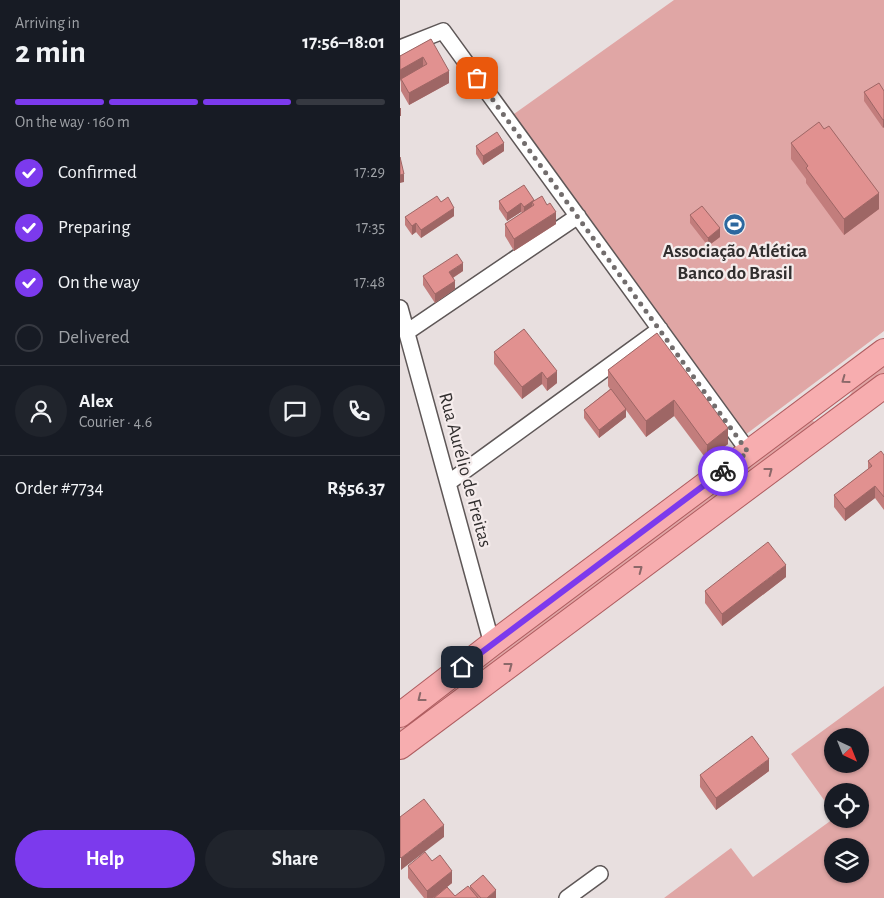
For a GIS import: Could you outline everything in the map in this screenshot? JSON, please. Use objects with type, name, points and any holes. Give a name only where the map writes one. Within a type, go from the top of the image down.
[{"type":"main road","points":[[400,715],[884,351]]},
{"type":"main road","points":[[400,748],[884,386]]},
{"type":"main road","points":[[822,396],[836,421]]},
{"type":"street","points":[[400,48],[444,31],[748,452]]},
{"type":"street","points":[[407,332],[578,216]]},
{"type":"street","name":"Rua Aurélio de Freitas","points":[[400,308],[492,644]]},
{"type":"street","points":[[448,483],[660,329]]},
{"type":"street","points":[[567,898],[600,874]]},
{"type":"shaded area","name":"Associação Atlética Banco do Brasil","points":[[674,0],[884,0],[884,331],[741,438],[507,119]]},
{"type":"shaded area","points":[[884,364],[884,378],[848,398],[856,385]]},
{"type":"shaded area","points":[[810,419],[816,423],[400,741],[400,728]]},
{"type":"shaded area","points":[[884,686],[884,898],[664,898],[731,848],[753,877],[824,826],[824,828],[869,828],[869,783],[824,783],[824,800],[791,754],[824,730],[824,773],[869,773],[869,728],[827,728]]},
{"type":"building","points":[[431,39],[449,71],[409,93],[401,79],[427,64],[423,57],[400,70],[400,56]]},
{"type":"building","points":[[879,83],[884,91],[883,120],[864,92]]},
{"type":"building","points":[[819,122],[824,129],[829,126],[879,193],[844,219],[806,168],[808,166],[791,143]]},
{"type":"building","points":[[497,132],[504,143],[483,156],[476,146]]},
{"type":"building","points":[[400,157],[404,174],[400,175]]},
{"type":"building","points":[[524,185],[534,200],[524,207],[521,203],[507,213],[499,201]]},
{"type":"building","points":[[437,196],[441,202],[448,197],[454,208],[421,230],[416,223],[412,226],[405,217]]},
{"type":"building","points":[[542,196],[547,205],[550,203],[556,212],[514,239],[505,224],[534,205],[532,202]]},
{"type":"building","points":[[702,206],[720,228],[708,238],[690,215]]},
{"type":"building","points":[[457,254],[463,263],[449,272],[455,281],[435,294],[423,276]]},
{"type":"building","points":[[524,329],[557,371],[547,379],[542,372],[522,387],[494,352]]},
{"type":"building","points":[[657,333],[728,428],[707,445],[674,400],[646,421],[608,370]]},
{"type":"building","points":[[611,389],[626,409],[599,430],[584,410]]},
{"type":"building","points":[[881,451],[884,455],[884,497],[875,486],[845,509],[834,495],[872,466],[868,461]]},
{"type":"building","points":[[768,542],[786,565],[722,614],[705,591]]},
{"type":"building","points":[[752,736],[769,759],[716,798],[700,775]]},
{"type":"building","points":[[424,799],[444,825],[401,858],[400,817]]},
{"type":"building","points":[[425,852],[432,861],[440,855],[452,871],[427,891],[408,866]]},
{"type":"building","points":[[483,875],[496,890],[487,898],[481,898],[470,886]]},
{"type":"building","points":[[468,886],[478,898],[434,898],[447,887],[455,896]]},
{"type":"way so far","points":[[477,78],[748,452],[723,471]]},
{"type":"place","name":"Associação Atlética Banco do Brasil","points":[[735,225]]},
{"type":"route","points":[[462,667],[723,471]]}]
